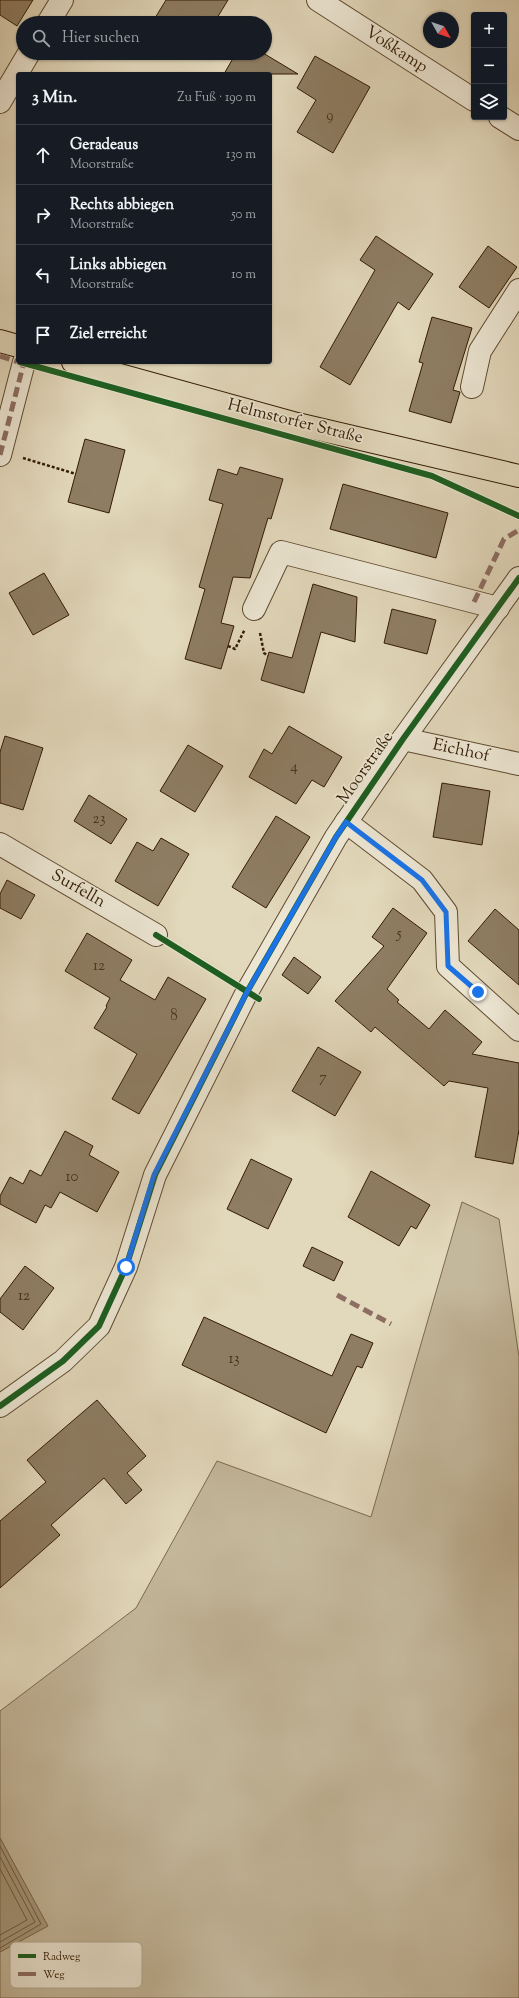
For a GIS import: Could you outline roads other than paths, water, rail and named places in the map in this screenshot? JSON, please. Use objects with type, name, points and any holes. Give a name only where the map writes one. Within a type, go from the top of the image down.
[{"type":"main road","points":[[0,341],[16,345]]},
{"type":"main road","name":"Helmstorfer Straße","points":[[80,364],[297,424],[519,476]]},
{"type":"street","points":[[52,16],[62,0]]},
{"type":"street","name":"Voßkamp","points":[[318,0],[471,98]]},
{"type":"street","points":[[18,72],[26,60]]},
{"type":"street","points":[[0,102],[16,76]]},
{"type":"street","points":[[504,120],[519,130]]},
{"type":"street","points":[[472,387],[480,351],[519,290]]},
{"type":"street","points":[[0,453],[23,364]]},
{"type":"street","points":[[254,609],[281,552],[498,608]]},
{"type":"street","name":"Moorstraße","points":[[0,1406],[63,1361],[99,1326],[126,1267],[154,1175],[247,992],[336,837],[403,739],[519,578]]},
{"type":"street","name":"Eichhof","points":[[403,739],[519,764]]},
{"type":"street","name":"Moorstraße","points":[[346,822],[422,880],[446,912],[448,966],[519,1030]]},
{"type":"street","name":"Surfelln","points":[[0,844],[156,935]]},
{"type":"water","points":[[0,1838],[48,1926],[18,1942],[10,1942],[10,1947],[0,1952]]}]
